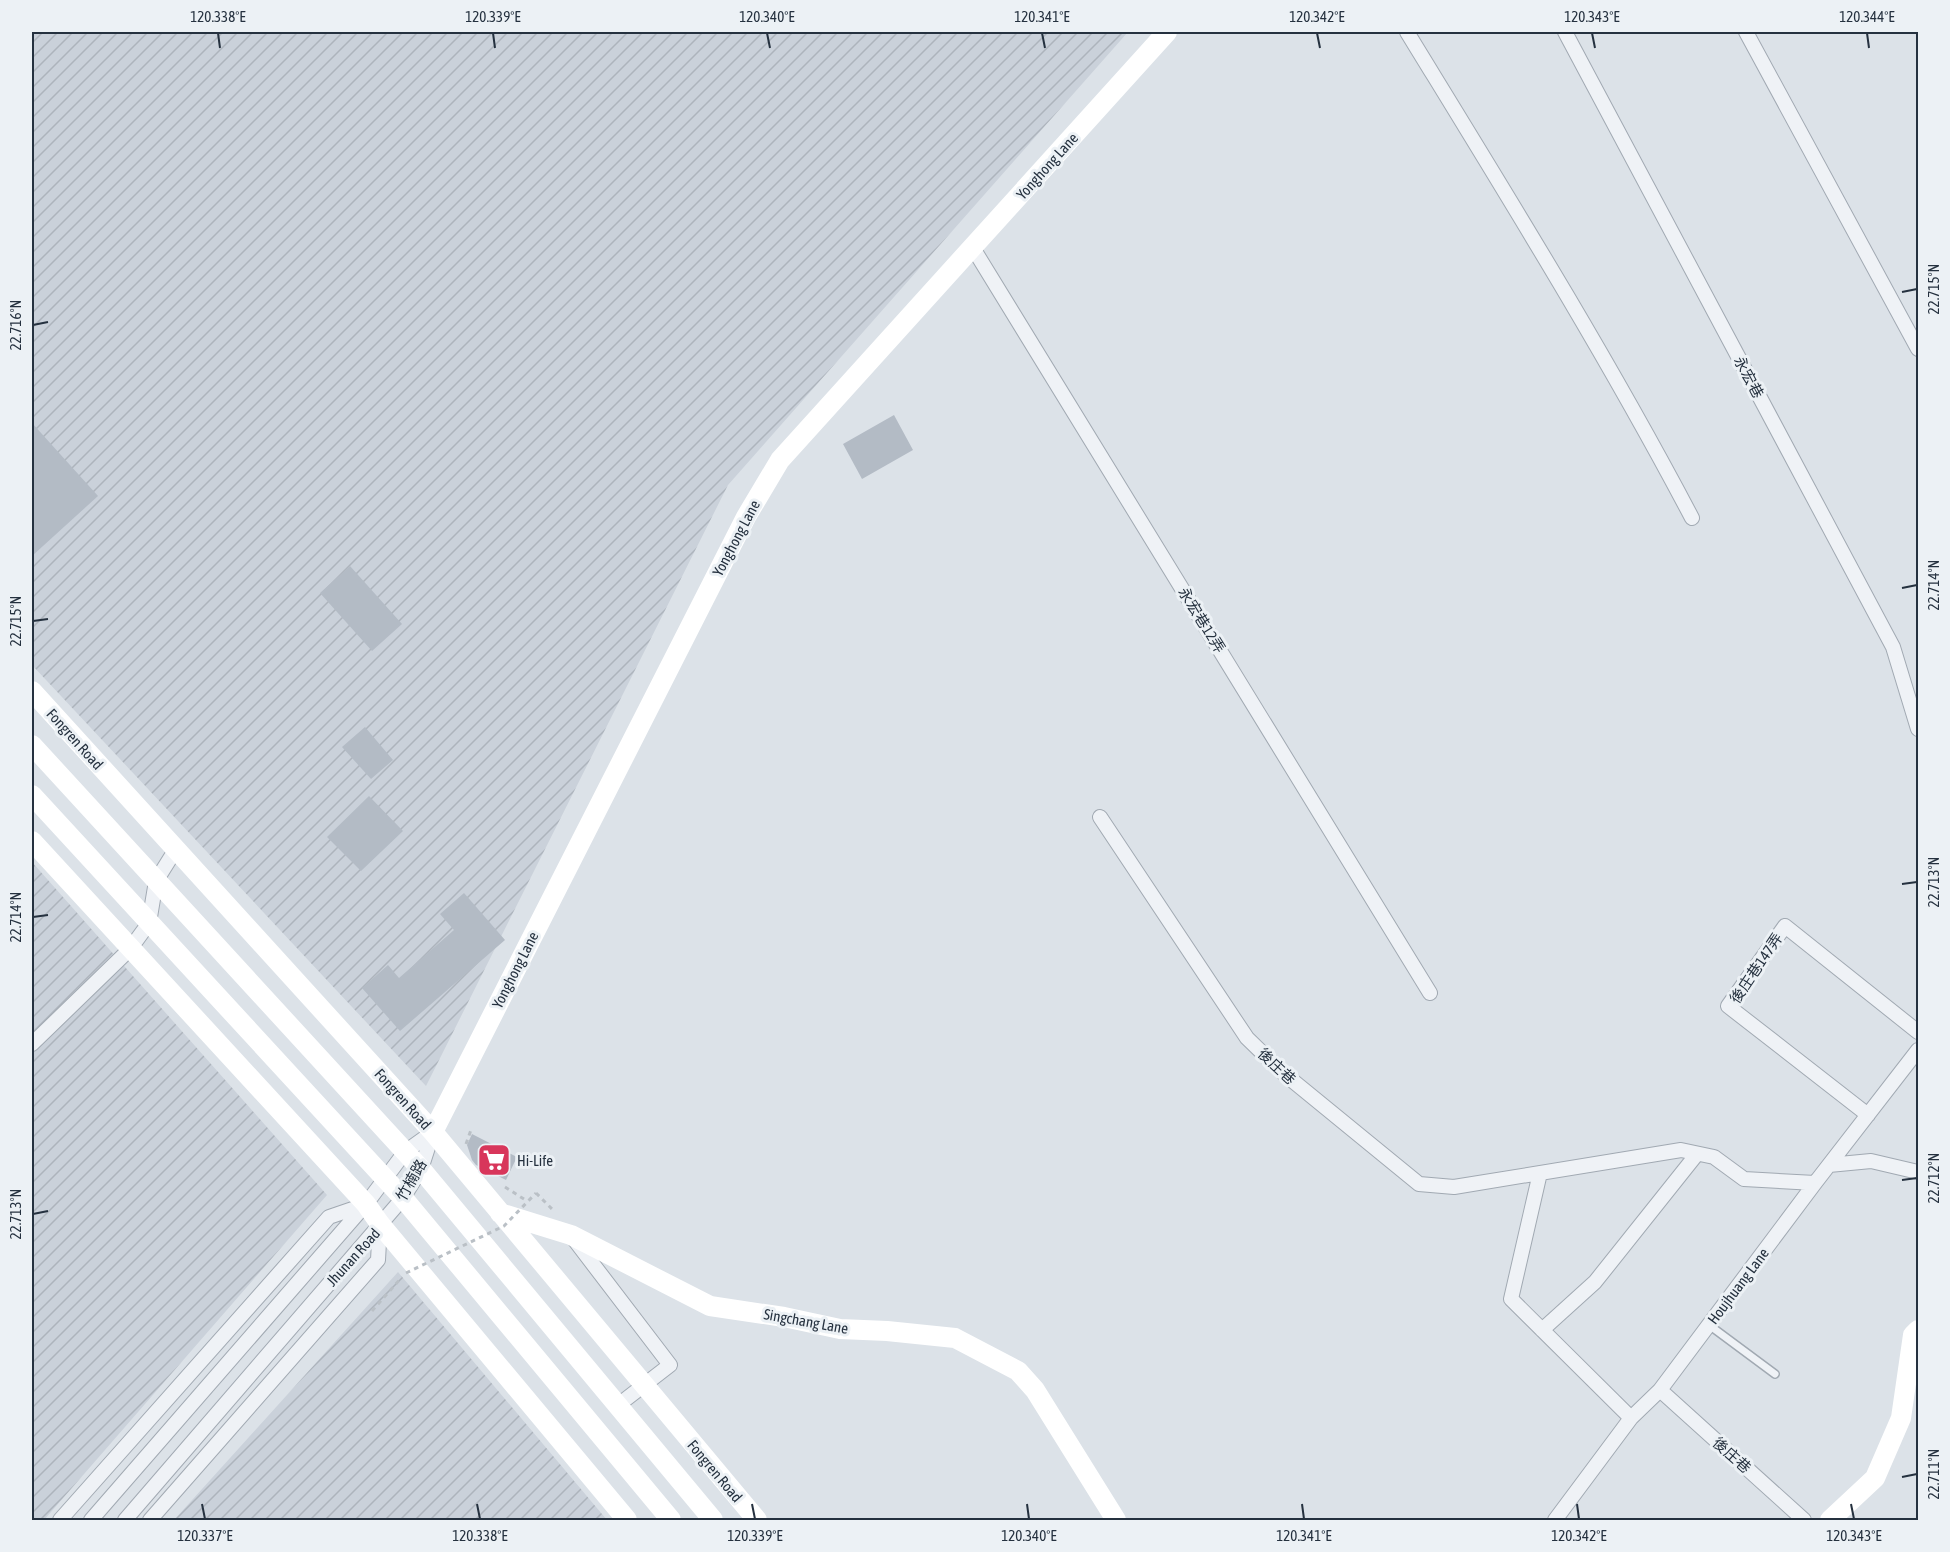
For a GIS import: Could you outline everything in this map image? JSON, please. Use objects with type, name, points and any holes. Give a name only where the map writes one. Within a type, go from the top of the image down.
[{"type":"main road","name":"Yonghong Lane","points":[[433,1132],[746,517],[780,460],[1167,32]]},
{"type":"main road","name":"Fongren Road","points":[[32,691],[433,1132],[757,1521]]},
{"type":"main road","points":[[32,745],[421,1169],[713,1521]]},
{"type":"main road","points":[[33,799],[403,1198],[671,1521]]},
{"type":"main road","points":[[32,841],[366,1204],[380,1224],[627,1521]]},
{"type":"main road","name":"Singchang Lane","points":[[500,1213],[571,1235],[710,1306],[783,1317],[840,1329],[955,1338],[1018,1371],[1035,1390],[1116,1521]]},
{"type":"main road","points":[[1830,1521],[1875,1478],[1901,1418],[1913,1335],[1918,1330]]},
{"type":"street","points":[[1407,32],[1547,261],[1641,422],[1692,518]]},
{"type":"street","name":"永宏巷","points":[[1564,32],[1893,647],[1918,729]]},
{"type":"street","points":[[1746,32],[1918,349]]},
{"type":"street","name":"永宏巷12弄","points":[[973,248],[1430,993]]},
{"type":"street","name":"後庄巷","points":[[1100,817],[1248,1038],[1281,1072],[1419,1184],[1454,1187],[1681,1150],[1714,1157],[1744,1179],[1815,1183]]},
{"type":"street","points":[[32,1044],[130,949],[149,923],[156,881],[176,849]]},
{"type":"street","name":"後庄巷147弄","points":[[1868,1115],[1728,1006],[1785,926],[1918,1032]]},
{"type":"street","name":"Houjhuang Lane","points":[[1555,1521],[1631,1418],[1660,1390],[1918,1050]]},
{"type":"street","name":"Jhunan Road","points":[[91,1521],[366,1204],[405,1152],[433,1132]]},
{"type":"street","name":"竹楠路","points":[[380,1224],[403,1198],[421,1169],[433,1132]]},
{"type":"street","points":[[1542,1329],[1595,1282],[1697,1154]]},
{"type":"street","points":[[1829,1165],[1871,1161],[1918,1172]]},
{"type":"street","points":[[1540,1173],[1511,1299],[1631,1418]]},
{"type":"street","name":"Jhunan Road","points":[[60,1521],[329,1217],[366,1204]]},
{"type":"street","name":"Jhunan Road","points":[[125,1521],[380,1224]]},
{"type":"street","name":"Jhunan Road","points":[[150,1521],[378,1260],[380,1224]]},
{"type":"street","points":[[571,1235],[670,1365],[617,1406]]},
{"type":"street","name":"後庄巷","points":[[1660,1390],[1803,1521]]},
{"type":"lane","points":[[1708,1325],[1775,1374]]},
{"type":"path","points":[[464,1150],[472,1127]]},
{"type":"path","points":[[502,1186],[530,1202]]},
{"type":"path","points":[[372,1311],[406,1273],[504,1226],[536,1193]]},
{"type":"shaded area","points":[[32,32],[1128,32],[728,485],[426,1086],[32,665]]},
{"type":"shaded area","points":[[32,862],[327,1195],[44,1520],[32,1520]]},
{"type":"shaded area","points":[[398,1272],[607,1520],[174,1520]]},
{"type":"building","points":[[894,415],[913,450],[862,479],[843,444]]},
{"type":"building","points":[[32,423],[98,496],[32,556]]},
{"type":"building","points":[[350,566],[402,624],[372,651],[320,593]]},
{"type":"building","points":[[365,727],[393,760],[371,779],[342,747]]},
{"type":"building","points":[[369,796],[403,831],[361,871],[327,837]]},
{"type":"building","points":[[464,893],[505,940],[400,1031],[362,988],[388,965],[399,978],[454,930],[440,914]]},
{"type":"building","name":"Hi-Life","points":[[472,1134],[517,1157],[506,1180],[476,1165],[472,1160],[467,1145]]},
{"type":"place","name":"Hi-Life","points":[[494,1160]]}]
